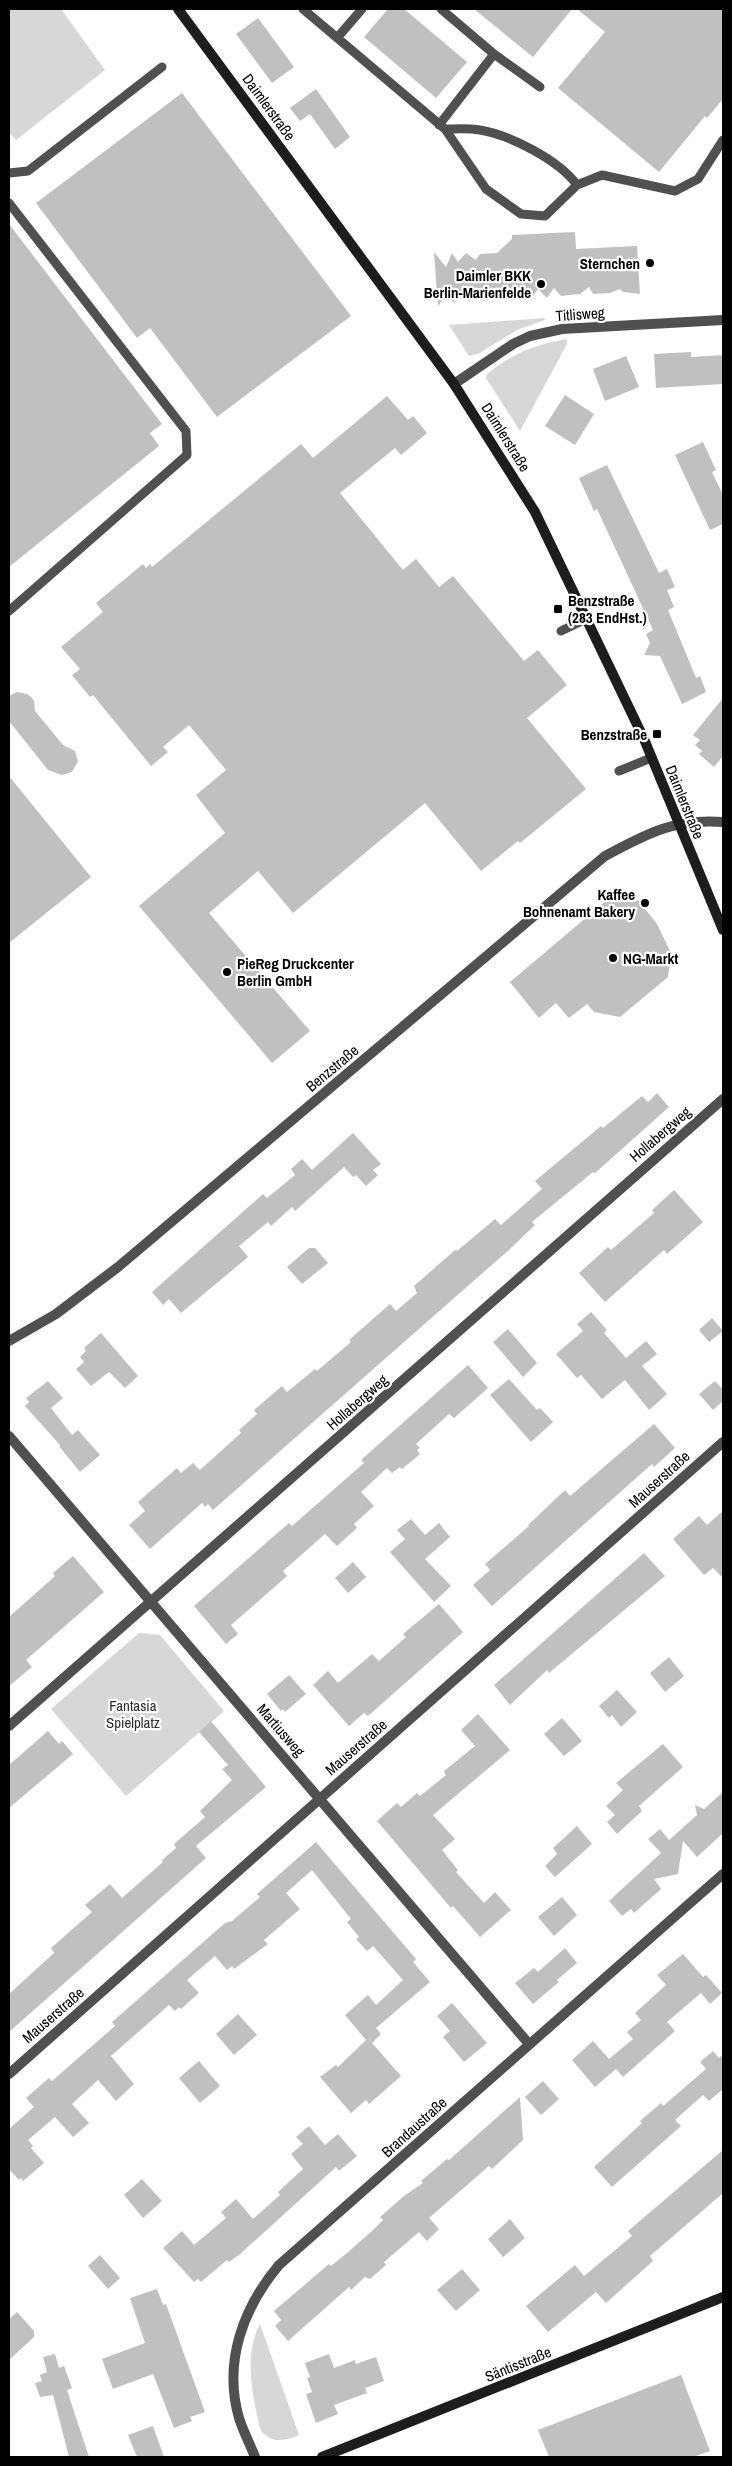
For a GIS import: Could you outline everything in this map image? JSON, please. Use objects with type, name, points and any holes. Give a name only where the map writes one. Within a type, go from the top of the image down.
[{"type":"street","name":"Daimlerstraße","points":[[178,9],[454,384],[535,512],[651,758],[723,930]]},
{"type":"street","name":"Titlisweg","points":[[454,384],[513,344],[530,336],[562,329],[723,320]]},
{"type":"street","points":[[677,823],[723,822]]},
{"type":"street","name":"Benzstraße","points":[[9,1341],[56,1314],[118,1267],[390,1039],[591,866],[605,856],[640,838],[677,823]]},
{"type":"street","name":"Hollabergweg","points":[[9,1726],[152,1603],[723,1099]]},
{"type":"street","name":"Martiusweg","points":[[9,1436],[529,2044]]},
{"type":"street","name":"Mauserstraße","points":[[9,2074],[723,1442]]},
{"type":"street","name":"Brandaustraße","points":[[255,2457],[239,2417],[233,2374],[239,2334],[260,2287],[279,2265],[723,1874]]},
{"type":"street","name":"Säntisstraße","points":[[322,2457],[723,2297]]},
{"type":"lane","points":[[303,9],[442,127],[486,189],[520,214],[545,216],[577,185],[602,175],[675,192],[698,179],[723,140]]},
{"type":"lane","points":[[337,38],[362,9]]},
{"type":"lane","points":[[441,9],[494,54],[540,87]]},
{"type":"lane","points":[[442,127],[494,54]]},
{"type":"lane","points":[[9,173],[28,171],[162,67]]},
{"type":"lane","points":[[442,127],[480,130],[518,143],[557,164],[577,185]]},
{"type":"lane","points":[[9,203],[186,431],[187,455],[9,611]]},
{"type":"lane","points":[[560,631],[586,619]]},
{"type":"lane","points":[[619,771],[651,758]]},
{"type":"green space","points":[[9,9],[61,9],[105,70],[16,140],[9,132]]},
{"type":"green space","points":[[544,318],[545,320],[517,330],[478,354],[469,356],[449,325]]},
{"type":"green space","points":[[567,339],[567,344],[520,431],[486,378],[487,374],[505,361],[524,351]]},
{"type":"green space","name":"Fantasia Spielplatz","points":[[139,1633],[160,1635],[224,1711],[126,1796],[51,1709]]},
{"type":"green space","points":[[260,2324],[299,2435],[281,2440],[271,2439],[263,2433],[259,2425],[253,2392],[252,2346]]},
{"type":"building","points":[[388,9],[404,9],[467,62],[436,98],[364,37]]},
{"type":"building","points":[[474,9],[572,9],[533,57]]},
{"type":"building","points":[[577,9],[723,9],[723,99],[707,118],[705,116],[659,172],[558,88],[605,32]]},
{"type":"building","points":[[258,18],[294,67],[272,83],[236,34]]},
{"type":"building","points":[[316,89],[350,137],[335,149],[310,114],[300,121],[290,108]]},
{"type":"building","points":[[182,93],[351,316],[217,417],[150,328],[137,338],[36,203]]},
{"type":"building","points":[[9,224],[162,424],[150,433],[159,446],[9,567]]},
{"type":"building","points":[[575,232],[576,249],[637,246],[640,294],[623,292],[620,289],[610,293],[593,294],[589,287],[580,294],[561,296],[554,288],[547,298],[538,289],[531,299],[523,291],[516,300],[506,291],[500,301],[491,287],[484,302],[476,288],[469,302],[461,291],[454,303],[447,294],[438,306],[434,252],[446,267],[452,253],[458,262],[466,253],[476,260],[480,254],[497,253],[512,239],[512,235]]},
{"type":"building","points":[[691,352],[691,357],[723,355],[723,384],[656,388],[654,354]]},
{"type":"building","points":[[626,356],[639,387],[605,401],[593,369]]},
{"type":"building","points":[[565,395],[594,414],[575,445],[545,426]]},
{"type":"building","points":[[387,396],[408,420],[413,416],[427,433],[401,455],[395,448],[340,493],[403,570],[416,559],[439,587],[453,576],[524,661],[538,650],[567,685],[527,718],[586,789],[520,843],[518,841],[481,871],[425,803],[293,913],[258,871],[209,913],[310,1031],[272,1063],[139,906],[225,833],[196,795],[226,770],[189,725],[163,747],[168,752],[151,766],[93,695],[90,697],[72,675],[80,669],[61,647],[103,612],[96,603],[143,564],[146,568],[150,564],[152,567],[301,444],[313,458]]},
{"type":"building","points":[[703,442],[716,470],[712,472],[723,495],[723,524],[710,530],[675,455]]},
{"type":"building","points":[[607,465],[659,573],[667,569],[675,587],[667,590],[674,607],[668,610],[696,678],[700,676],[706,692],[682,704],[660,656],[644,655],[650,643],[646,634],[653,630],[597,509],[594,511],[579,478]]},
{"type":"building","points":[[17,692],[31,697],[34,701],[35,711],[63,745],[75,751],[78,761],[72,772],[62,775],[48,770],[9,721],[9,696]]},
{"type":"building","points":[[723,698],[723,756],[714,767],[699,754],[702,751],[695,745],[700,740],[693,735]]},
{"type":"building","points":[[9,776],[91,877],[9,943]]},
{"type":"building","name":"NG-Markt","points":[[607,900],[634,902],[638,900],[657,924],[671,953],[668,977],[620,1017],[594,1012],[587,1004],[569,1018],[556,1003],[539,1018],[510,982]]},
{"type":"building","points":[[657,1093],[669,1107],[595,1173],[593,1172],[532,1222],[535,1225],[511,1248],[213,1510],[208,1504],[205,1507],[202,1503],[150,1549],[129,1525],[145,1511],[138,1502],[177,1468],[181,1473],[193,1463],[200,1470],[241,1433],[239,1430],[257,1414],[254,1410],[282,1386],[287,1392],[315,1369],[317,1371],[351,1342],[349,1340],[390,1304],[396,1311],[417,1293],[414,1286],[455,1250],[457,1251],[495,1219],[501,1225],[542,1189],[535,1181],[601,1126],[603,1128],[642,1096],[648,1102]]},
{"type":"building","points":[[353,1133],[381,1164],[373,1170],[378,1175],[366,1186],[356,1175],[353,1177],[344,1167],[295,1211],[292,1207],[271,1226],[268,1222],[239,1246],[248,1257],[181,1313],[169,1299],[163,1305],[152,1292],[263,1194],[267,1198],[295,1175],[291,1169],[302,1159],[312,1170]]},
{"type":"building","points":[[674,1190],[703,1222],[667,1254],[664,1250],[605,1302],[579,1273],[608,1247],[611,1250],[654,1213],[652,1210]]},
{"type":"building","points":[[309,1248],[315,1248],[328,1263],[302,1284],[287,1267]]},
{"type":"building","points":[[591,1312],[607,1330],[604,1333],[626,1358],[646,1341],[657,1354],[642,1366],[667,1394],[649,1410],[625,1380],[602,1399],[581,1375],[577,1378],[556,1354],[583,1331],[577,1324]]},
{"type":"building","points":[[712,1318],[723,1331],[709,1342],[699,1330]]},
{"type":"building","points":[[508,1329],[537,1363],[523,1377],[493,1342]]},
{"type":"building","points":[[101,1333],[138,1376],[125,1388],[109,1372],[91,1386],[76,1369],[84,1362],[80,1357],[86,1351],[84,1348]]},
{"type":"building","points":[[468,1365],[488,1388],[454,1418],[449,1414],[416,1444],[420,1448],[417,1450],[420,1454],[402,1469],[400,1467],[392,1473],[387,1468],[361,1492],[374,1506],[354,1524],[357,1528],[337,1546],[325,1534],[283,1571],[287,1576],[231,1625],[238,1634],[226,1644],[194,1606],[289,1523],[292,1526],[364,1463],[361,1460]]},
{"type":"building","points":[[509,1379],[537,1410],[540,1408],[553,1422],[531,1442],[490,1395]]},
{"type":"building","points":[[48,1381],[63,1398],[51,1408],[72,1435],[78,1430],[100,1455],[80,1472],[60,1445],[25,1406],[29,1402],[26,1398]]},
{"type":"building","points":[[715,1381],[723,1390],[723,1401],[713,1410],[699,1394]]},
{"type":"building","points":[[654,1424],[675,1448],[654,1467],[652,1464],[492,1606],[473,1585],[490,1570],[485,1564],[529,1526],[565,1490],[570,1496]]},
{"type":"building","points":[[723,1511],[723,1578],[713,1568],[704,1575],[673,1539],[699,1516],[707,1525]]},
{"type":"building","points":[[411,1519],[425,1535],[439,1523],[450,1537],[425,1559],[451,1586],[434,1602],[390,1552],[405,1539],[397,1530]]},
{"type":"building","points":[[644,1553],[665,1576],[549,1673],[547,1670],[510,1705],[494,1685]]},
{"type":"building","points":[[73,1556],[104,1592],[26,1660],[32,1667],[9,1686],[9,1617],[55,1576],[53,1573]]},
{"type":"building","points":[[353,1562],[366,1577],[348,1593],[335,1578]]},
{"type":"building","points":[[439,1604],[463,1632],[368,1716],[364,1713],[349,1726],[313,1685],[328,1671],[338,1683],[372,1654],[379,1661],[406,1637],[403,1634]]},
{"type":"building","points":[[669,1657],[684,1676],[665,1692],[650,1673]]},
{"type":"building","points":[[289,1675],[306,1694],[285,1712],[283,1709],[281,1711],[267,1694]]},
{"type":"building","points":[[617,1690],[637,1712],[621,1727],[612,1715],[609,1718],[599,1706]]},
{"type":"building","points":[[478,1714],[510,1750],[433,1815],[455,1839],[442,1850],[458,1870],[456,1872],[484,1903],[495,1892],[511,1910],[480,1937],[453,1906],[451,1908],[377,1821],[397,1803],[401,1807],[417,1793],[420,1796],[446,1775],[444,1771],[475,1746],[461,1730]]},
{"type":"building","points":[[562,1718],[582,1741],[564,1756],[544,1734]]},
{"type":"building","points":[[211,1721],[266,1787],[196,1846],[206,1858],[9,2032],[9,1994],[54,1953],[51,1948],[92,1912],[85,1905],[110,1884],[122,1898],[163,1862],[162,1860],[176,1848],[174,1844],[205,1817],[200,1811],[232,1780],[222,1769],[228,1765],[199,1732]]},
{"type":"building","points":[[48,1731],[59,1744],[62,1741],[73,1754],[9,1808],[9,1765]]},
{"type":"building","points":[[663,1744],[683,1767],[639,1806],[642,1811],[617,1834],[607,1822],[615,1815],[606,1806],[623,1790],[616,1783]]},
{"type":"building","points":[[723,1792],[723,1833],[697,1857],[683,1841],[678,1874],[654,1879],[661,1889],[634,1913],[631,1909],[622,1916],[609,1901],[661,1853],[648,1839],[660,1829],[669,1840],[697,1815],[695,1805],[704,1809]]},
{"type":"building","points":[[577,1826],[592,1844],[555,1877],[545,1866],[557,1854],[553,1848]]},
{"type":"building","points":[[316,1842],[416,1959],[413,1962],[430,1982],[376,2028],[381,2034],[372,2043],[401,2076],[369,2104],[366,2100],[351,2113],[320,2077],[336,2065],[338,2067],[366,2040],[345,2015],[368,1995],[376,2005],[403,1980],[373,1946],[367,1951],[356,1939],[359,1937],[347,1922],[351,1919],[312,1870],[286,1893],[300,1909],[264,1940],[268,1944],[234,1969],[232,1966],[227,1970],[215,1956],[187,1980],[199,1993],[181,2009],[179,2007],[175,2011],[169,2005],[111,2056],[134,2084],[116,2101],[98,2080],[72,2104],[89,2123],[73,2137],[55,2117],[28,2140],[33,2146],[31,2148],[44,2163],[23,2181],[21,2178],[19,2180],[9,2169],[9,2129],[34,2107],[26,2098],[49,2078],[52,2081],[115,2026],[112,2022],[225,1923],[232,1921],[260,1897],[257,1894]]},
{"type":"building","points":[[562,1897],[577,1915],[554,1936],[538,1917]]},
{"type":"building","points":[[565,1948],[577,1963],[557,1980],[559,1982],[533,2004],[515,1983],[534,1968],[538,1972]]},
{"type":"building","points":[[683,1954],[703,1977],[706,1975],[722,1993],[710,2004],[701,1993],[667,2022],[675,2031],[623,2077],[616,2069],[595,2087],[572,2060],[593,2041],[609,2059],[633,2039],[627,2032],[641,2020],[635,2013],[666,1985],[657,1975]]},
{"type":"building","points":[[452,2003],[487,2043],[464,2062],[443,2037],[450,2031],[437,2016]]},
{"type":"building","points":[[238,2014],[257,2035],[234,2055],[216,2034]]},
{"type":"building","points":[[713,2051],[719,2058],[723,2054],[723,2089],[709,2101],[703,2095],[675,2120],[681,2126],[612,2187],[594,2167],[642,2123],[640,2121],[661,2103],[663,2106],[706,2069],[700,2062]]},
{"type":"building","points":[[199,2061],[220,2086],[200,2103],[179,2078]]},
{"type":"building","points":[[543,2081],[559,2099],[541,2115],[525,2097]]},
{"type":"building","points":[[520,2097],[523,2140],[492,2169],[489,2166],[429,2218],[439,2229],[427,2241],[419,2232],[384,2262],[386,2265],[370,2279],[365,2277],[351,2290],[349,2287],[288,2341],[275,2326],[281,2320],[274,2311],[329,2264],[331,2266],[347,2253],[383,2220],[380,2217],[404,2196],[423,2183],[421,2181],[447,2159],[449,2160]]},
{"type":"building","points":[[309,2126],[325,2145],[338,2134],[357,2156],[339,2171],[336,2167],[239,2255],[229,2262],[227,2260],[201,2282],[198,2279],[194,2282],[163,2248],[182,2231],[194,2245],[226,2218],[221,2212],[236,2199],[253,2219],[280,2195],[278,2192],[303,2169],[291,2154],[303,2144],[296,2137]]},
{"type":"building","points":[[723,2150],[723,2193],[650,2256],[653,2261],[606,2303],[596,2292],[548,2332],[526,2306],[575,2265],[584,2276],[632,2236],[628,2231]]},
{"type":"building","points":[[142,2179],[162,2201],[143,2218],[124,2195]]},
{"type":"building","points":[[510,2219],[525,2238],[503,2257],[488,2239]]},
{"type":"building","points":[[100,2255],[120,2278],[108,2289],[88,2266]]},
{"type":"building","points":[[462,2269],[480,2290],[456,2311],[437,2290]]},
{"type":"building","points":[[157,2289],[163,2305],[166,2304],[205,2412],[190,2417],[192,2421],[174,2428],[153,2374],[113,2389],[102,2359],[145,2343],[130,2298]]},
{"type":"building","points":[[17,2312],[34,2331],[34,2337],[9,2360],[9,2319]]},
{"type":"building","points":[[55,2354],[59,2368],[64,2366],[72,2388],[67,2390],[89,2457],[69,2457],[53,2395],[40,2397],[35,2383],[42,2381],[40,2375],[47,2372],[43,2357]]},
{"type":"building","points":[[329,2354],[334,2368],[355,2360],[356,2364],[376,2357],[384,2381],[365,2388],[367,2393],[334,2405],[338,2414],[316,2423],[306,2394],[312,2392],[307,2378],[310,2377],[305,2363]]},
{"type":"building","points":[[681,2375],[710,2451],[693,2457],[549,2457],[538,2430]]},
{"type":"building","points":[[153,2426],[164,2457],[137,2457],[128,2435]]},
{"type":"place","name":"Sternchen","points":[[650,263]]},
{"type":"place","name":"Daimler BKK Berlin-Marienfelde","points":[[541,284]]},
{"type":"place","name":"Benzstraße (283 EndHst.)","points":[[558,609]]},
{"type":"place","name":"Benzstraße","points":[[657,734]]},
{"type":"place","name":"Kaffee Bohnenamt Bakery","points":[[645,903]]},
{"type":"place","name":"NG-Markt","points":[[613,958]]},
{"type":"place","name":"PieReg Druckcenter Berlin GmbH","points":[[227,972]]}]
